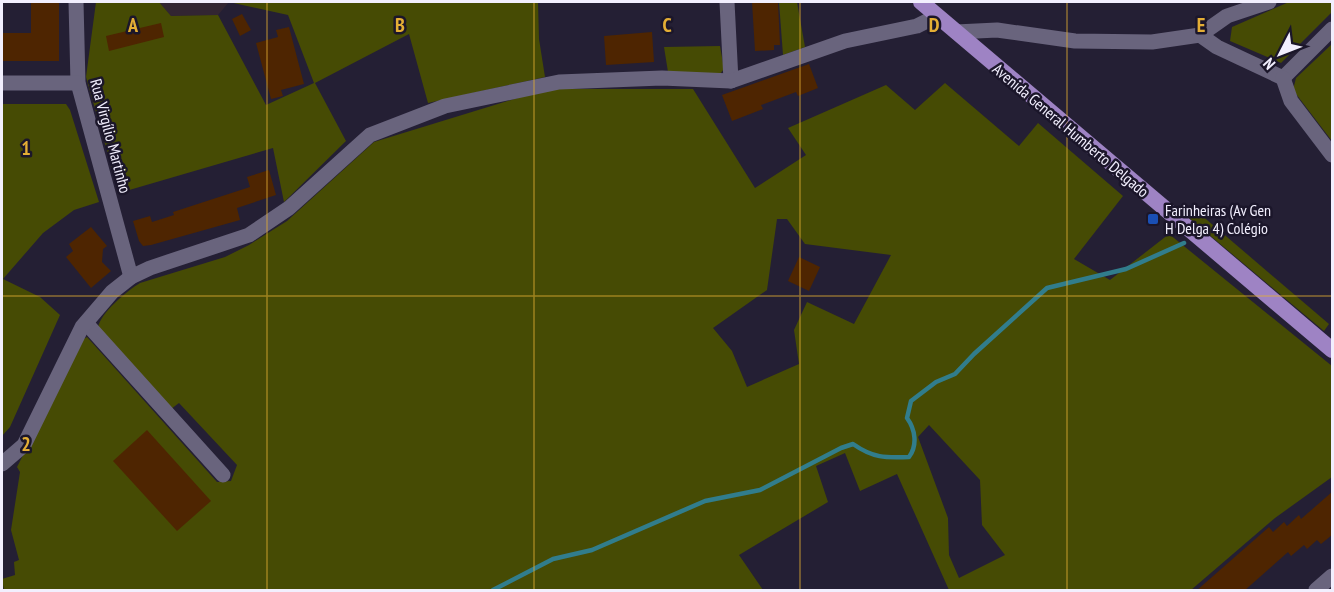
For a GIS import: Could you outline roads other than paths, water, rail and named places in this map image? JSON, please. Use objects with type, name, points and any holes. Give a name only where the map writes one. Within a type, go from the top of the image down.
[{"type":"main road","name":"Avenida General Humberto Delgado","points":[[921,2],[1332,350]]},
{"type":"street","name":"Rua Virgílio Martinho","points":[[76,2],[78,83],[131,277]]},
{"type":"street","points":[[727,2],[731,81]]},
{"type":"street","points":[[956,32],[997,30],[1075,40],[1152,42],[1200,35],[1227,16],[1269,2]]},
{"type":"street","points":[[2,464],[24,446],[81,327],[112,292],[131,277],[150,268],[249,235],[289,208],[370,135],[445,106],[559,82],[662,78],[731,81],[845,40],[916,26],[937,16]]},
{"type":"street","points":[[1282,78],[1332,29]]},
{"type":"street","points":[[1200,35],[1217,47],[1282,78],[1291,101],[1332,155]]},
{"type":"street","points":[[2,83],[78,83]]},
{"type":"street","points":[[86,323],[223,475]]},
{"type":"street","points":[[1316,591],[1332,576]]},
{"type":"waterway","points":[[493,590],[553,559],[592,550],[705,501],[760,490],[853,444],[879,456],[909,457],[914,447],[914,432],[907,418],[911,401],[936,382],[955,374],[1047,288],[1126,269],[1184,243]]},
{"type":"place","name":"Farinheiras (Av Gen H Delga 4) Colégio","points":[[1153,219]]}]
